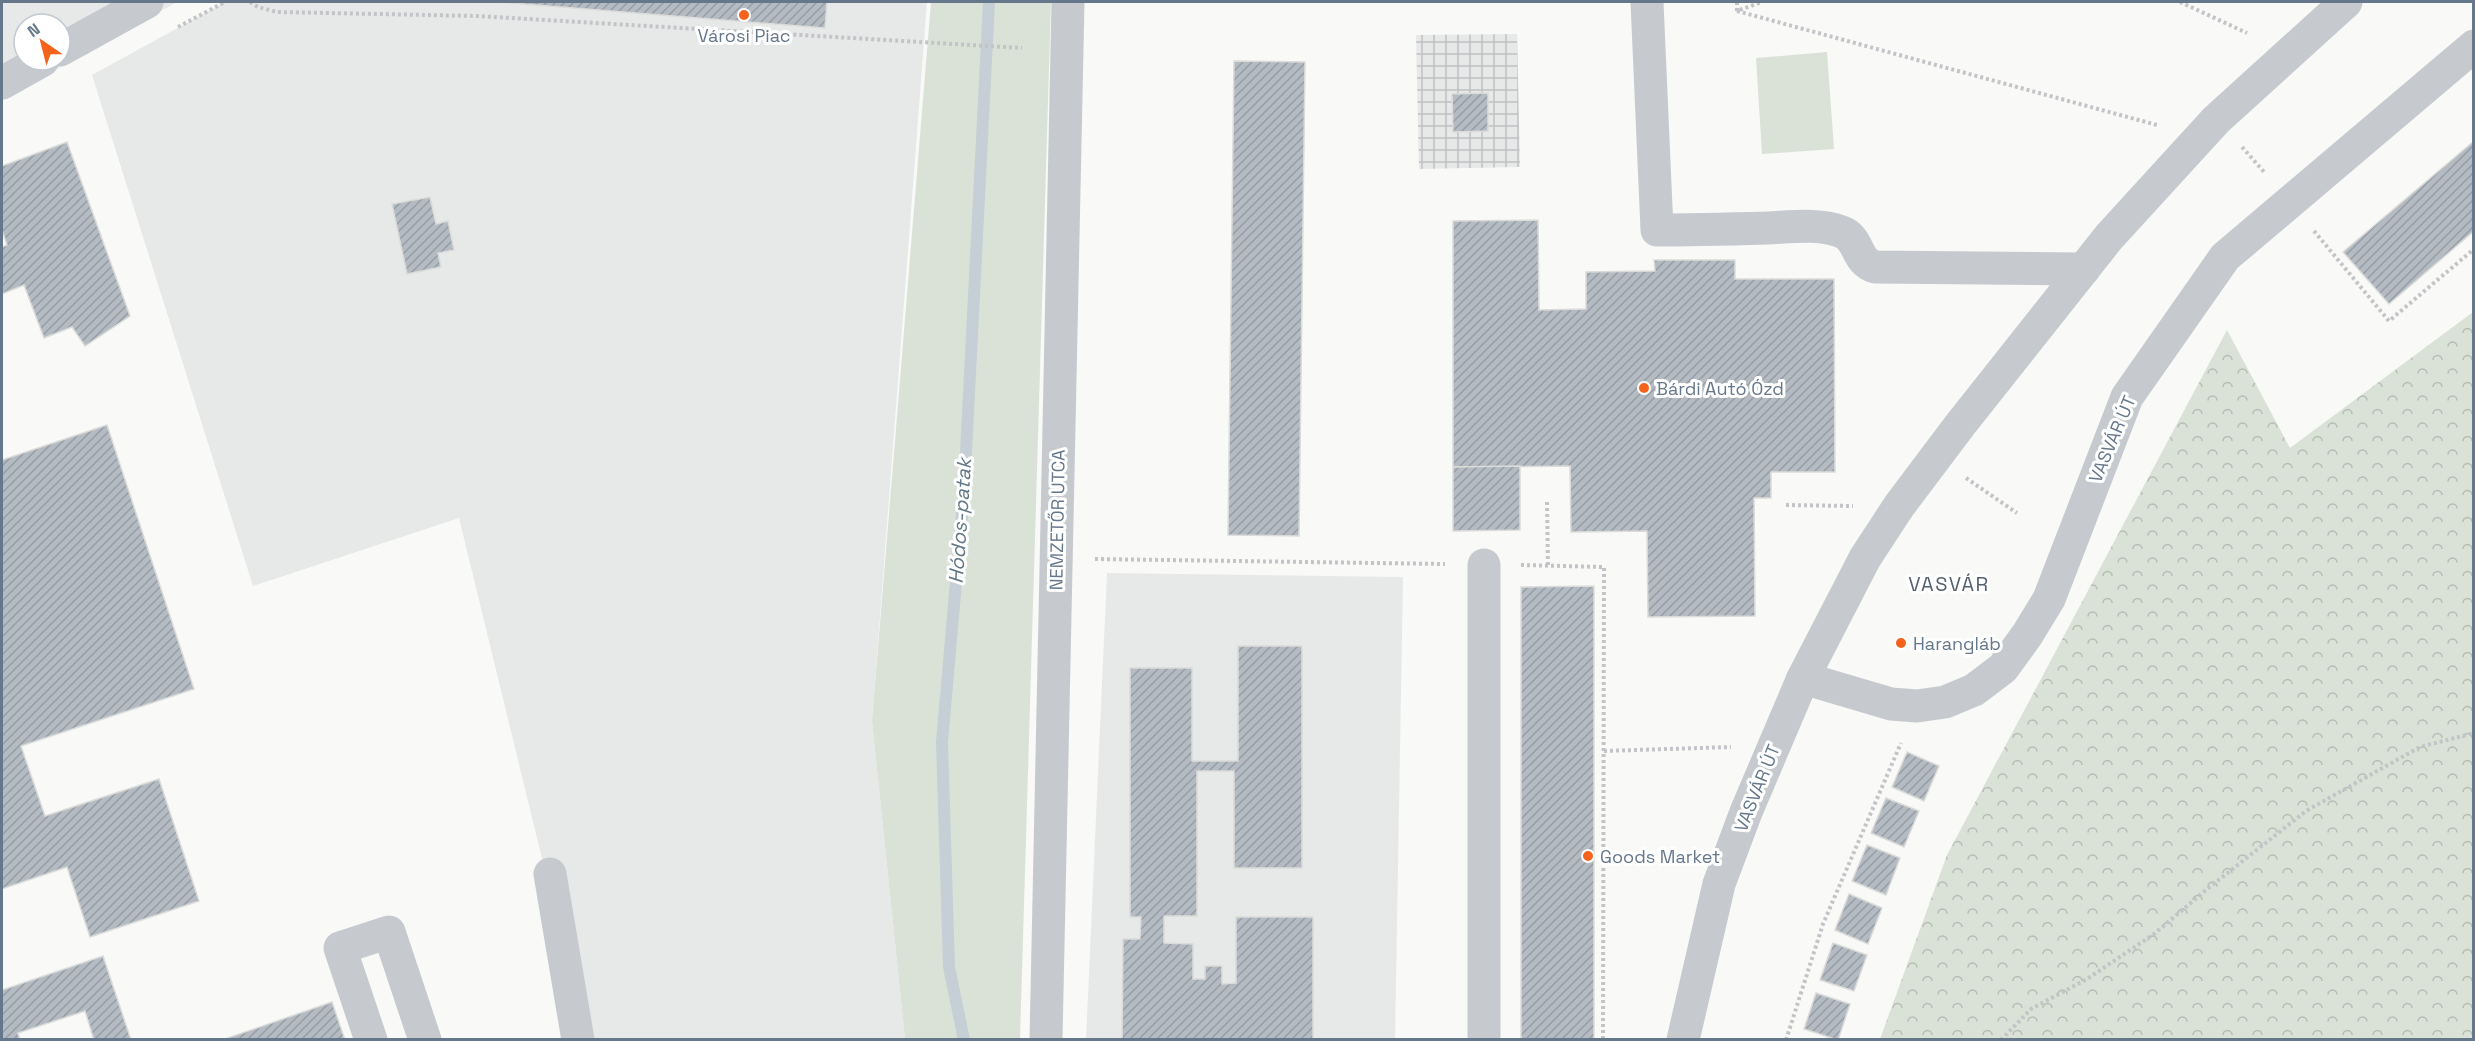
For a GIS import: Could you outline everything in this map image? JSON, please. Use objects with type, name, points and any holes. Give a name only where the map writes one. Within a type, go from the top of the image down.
[{"type":"street","points":[[72,43],[147,2]]},
{"type":"street","name":"NEMZETŐR UTCA","points":[[1046,1040],[1068,2]]},
{"type":"street","points":[[1647,2],[1657,230],[1807,227],[1843,232],[1851,239],[1862,260],[1875,267],[2084,269]]},
{"type":"street","name":"VASVÁR ÚT","points":[[1683,1040],[1719,884],[1746,812],[1803,678],[1865,558],[1899,506],[1960,425],[2109,237],[2216,120],[2346,2]]},
{"type":"street","name":"VASVÁR ÚT","points":[[1803,678],[1891,704],[1917,706],[1945,702],[1974,690],[2003,668],[2049,599],[2127,397],[2225,257],[2474,46]]},
{"type":"street","points":[[2,83],[22,72]]},
{"type":"street","points":[[1484,565],[1484,1040]]},
{"type":"street","points":[[550,874],[578,1040]]},
{"type":"street","points":[[371,1040],[340,948],[389,932],[425,1040]]},
{"type":"path","points":[[250,2],[258,7],[277,12],[477,16],[1022,48]]},
{"type":"path","points":[[1737,2],[1737,11]]},
{"type":"path","points":[[1737,11],[1762,2]]},
{"type":"path","points":[[2180,2],[2247,33]]},
{"type":"path","points":[[1737,11],[2157,125]]},
{"type":"path","points":[[2241,146],[2252,158]]},
{"type":"path","points":[[2333,253],[2389,321],[2474,249]]},
{"type":"path","points":[[1963,476],[2017,513]]},
{"type":"path","points":[[1547,502],[1548,566]]},
{"type":"path","points":[[1786,506],[1854,506]]},
{"type":"path","points":[[1786,1040],[1824,924],[1917,706]]},
{"type":"path","points":[[2001,1040],[2031,1009],[2087,979],[2154,934],[2306,811],[2420,747],[2474,733]]},
{"type":"path","points":[[1604,752],[1735,747]]},
{"type":"shaded area","points":[[2,2],[177,2],[72,60],[72,12],[12,12],[12,72],[51,72],[2,99]]},
{"type":"shaded area","points":[[225,2],[927,2],[872,721],[905,1039],[586,1039],[459,518],[253,586],[92,75]]},
{"type":"shaded area","points":[[1517,34],[1520,167],[1419,169],[1416,35]]},
{"type":"shaded area","points":[[1107,573],[1403,577],[1395,1039],[1086,1040]]},
{"type":"green space","points":[[931,2],[1051,2],[1020,1039],[905,1039],[872,721]]},
{"type":"green space","points":[[1827,52],[1834,149],[1762,154],[1756,58]]},
{"type":"green space","points":[[2473,312],[2473,1039],[1880,1039],[1947,855],[2227,330],[2290,448]]},
{"type":"building","name":"Városi Piac","points":[[498,2],[827,2],[825,28]]},
{"type":"building","points":[[1234,61],[1305,62],[1299,536],[1228,535]]},
{"type":"building","points":[[1488,93],[1488,131],[1453,132],[1452,94]]},
{"type":"building","points":[[2474,141],[2474,231],[2389,304],[2343,252]]},
{"type":"building","points":[[67,142],[130,316],[85,346],[72,327],[44,338],[24,285],[2,294],[2,247],[7,245],[2,230],[2,166]]},
{"type":"building","points":[[430,197],[436,224],[448,221],[454,250],[438,253],[441,267],[407,274],[392,204]]},
{"type":"building","name":"Bárdi Autó Ózd","points":[[1538,220],[1539,310],[1586,309],[1586,272],[1655,271],[1654,260],[1735,260],[1735,279],[1834,279],[1835,472],[1771,472],[1771,498],[1754,498],[1755,616],[1648,617],[1647,531],[1571,532],[1570,466],[1453,467],[1453,221]]},
{"type":"building","points":[[107,425],[194,689],[21,746],[45,816],[159,779],[199,901],[90,937],[67,867],[2,889],[2,460]]},
{"type":"building","points":[[1520,466],[1520,530],[1453,531],[1453,467]]},
{"type":"building","points":[[1594,586],[1594,1040],[1521,1040],[1521,587]]},
{"type":"building","points":[[1238,646],[1302,646],[1302,868],[1234,868],[1234,771],[1197,771],[1197,916],[1164,916],[1164,943],[1193,944],[1193,979],[1205,979],[1205,966],[1222,966],[1222,984],[1236,983],[1236,917],[1313,917],[1313,1040],[1122,1040],[1123,939],[1140,939],[1141,917],[1130,917],[1130,668],[1192,668],[1192,761],[1238,761]]},
{"type":"building","points":[[1907,752],[1939,766],[1924,801],[1892,787]]},
{"type":"building","points":[[1886,798],[1919,811],[1904,847],[1871,833]]},
{"type":"building","points":[[1867,845],[1900,858],[1886,895],[1852,881]]},
{"type":"building","points":[[1849,894],[1882,908],[1868,944],[1835,930]]},
{"type":"building","points":[[1833,943],[1867,955],[1854,991],[1820,980]]},
{"type":"building","points":[[103,956],[131,1040],[94,1040],[85,1011],[18,1033],[20,1040],[2,1040],[2,990]]},
{"type":"building","points":[[1816,993],[1850,1004],[1838,1040],[1804,1029]]},
{"type":"building","points":[[332,1002],[345,1040],[222,1040]]},
{"type":"waterway","name":"Hódos-patak","points":[[964,1040],[949,967],[942,742],[964,491],[989,2]]},
{"type":"place","name":"Városi Piac","points":[[744,15]]},
{"type":"place","name":"Bárdi Autó Ózd","points":[[1644,388]]},
{"type":"place","name":"Harangláb","points":[[1901,643]]},
{"type":"place","name":"Goods Market","points":[[1588,856]]},
{"type":"district","name":"VASVÁR","points":[[1949,584]]}]
